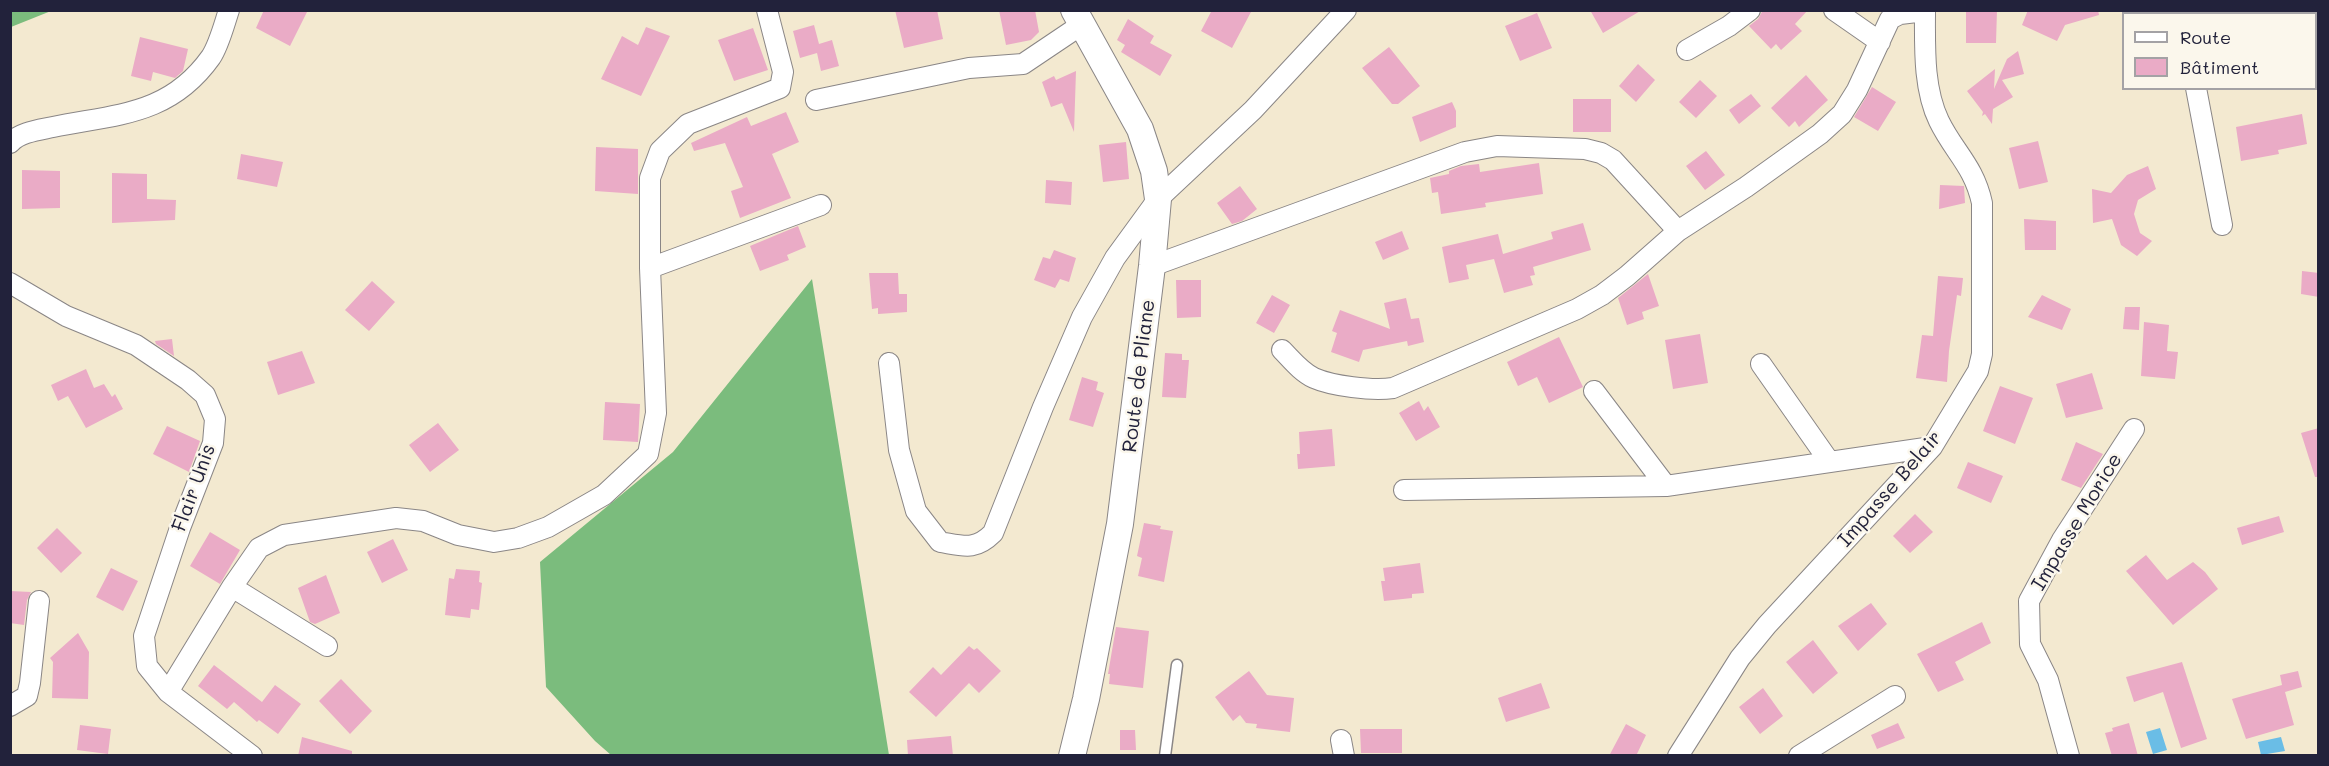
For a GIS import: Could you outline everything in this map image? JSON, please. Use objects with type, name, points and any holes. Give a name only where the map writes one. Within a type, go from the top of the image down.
[{"type":"street","points":[[10,143],[34,130],[121,116],[145,109],[170,96],[189,82],[212,56],[229,10]]},
{"type":"street","points":[[168,692],[232,587],[259,548],[284,535],[396,518],[423,521],[458,535],[494,542],[518,538],[548,527],[604,495],[648,454],[656,413],[650,268],[650,178],[660,151],[688,124],[780,88],[783,72],[767,10]]},
{"type":"street","points":[[889,363],[898,450],[916,511],[940,542],[971,547],[984,542],[993,533],[1043,407],[1095,291],[1115,258],[1158,198],[1253,110],[1346,10]]},
{"type":"street","points":[[1687,51],[1729,26],[1750,10]]},
{"type":"street","points":[[1834,10],[1880,42]]},
{"type":"street","points":[[1282,350],[1315,378],[1368,390],[1393,388],[1577,309],[1602,295],[1627,276],[1678,231],[1746,187],[1828,128],[1842,114],[1857,90],[1890,19],[1900,14],[1925,11]]},
{"type":"street","name":"Impasse Belair","points":[[1678,756],[1740,658],[1767,625],[1932,447],[1978,371],[1982,354],[1982,203],[1978,184],[1970,168],[1939,122],[1932,105],[1928,88],[1925,11]]},
{"type":"street","points":[[816,100],[969,68],[1023,64],[1078,18]]},
{"type":"street","name":"Route de Pliane","points":[[1072,756],[1086,699],[1120,524],[1152,266],[1158,198],[1154,171],[1140,129],[1078,18]]},
{"type":"street","points":[[2196,90],[2222,225]]},
{"type":"street","points":[[1152,266],[1465,152],[1497,146],[1585,149],[1601,153],[1613,160],[1678,231]]},
{"type":"street","points":[[650,268],[822,205]]},
{"type":"street","name":"Flair Unis","points":[[10,283],[66,316],[136,345],[188,380],[205,395],[215,419],[213,443],[180,528],[144,636],[147,666],[168,692],[252,756]]},
{"type":"street","points":[[1761,364],[1829,461]]},
{"type":"street","points":[[1594,391],[1666,486]]},
{"type":"street","name":"Impasse Morice","points":[[2069,756],[2048,680],[2030,644],[2029,601],[2062,540],[2134,429]]},
{"type":"street","points":[[1404,490],[1666,486],[1932,447]]},
{"type":"street","points":[[232,587],[327,646]]},
{"type":"street","points":[[10,706],[27,696],[39,601]]},
{"type":"street","points":[[1799,756],[1895,696]]},
{"type":"lane","points":[[1165,756],[1177,665]]},
{"type":"green space","points":[[11,10],[51,10],[51,11],[11,27]]},
{"type":"green space","points":[[812,279],[889,755],[611,755],[595,741],[546,687],[540,562],[673,452]]},
{"type":"water","points":[[2160,728],[2167,750],[2153,754],[2146,732]]},
{"type":"water","points":[[2281,737],[2285,751],[2261,755],[2258,742]]},
{"type":"building","points":[[264,10],[308,10],[290,46],[256,28]]},
{"type":"building","points":[[895,10],[937,10],[943,39],[904,48]]},
{"type":"building","points":[[999,10],[1035,10],[1039,32],[1031,40],[1006,45]]},
{"type":"building","points":[[1212,10],[1252,10],[1232,48],[1201,31]]},
{"type":"building","points":[[1590,10],[1642,10],[1603,33]]},
{"type":"building","points":[[1763,10],[1808,10],[1795,24],[1802,31],[1781,50],[1776,44],[1771,49],[1749,26],[1758,19]]},
{"type":"building","points":[[1966,10],[1997,10],[1996,43],[1966,43]]},
{"type":"building","points":[[2028,10],[2098,10],[2099,15],[2065,25],[2057,41],[2022,25]]},
{"type":"building","points":[[1537,13],[1552,48],[1520,61],[1505,26]]},
{"type":"building","points":[[1128,19],[1154,36],[1150,43],[1172,55],[1160,76],[1121,52],[1125,45],[1117,40]]},
{"type":"building","points":[[814,25],[819,44],[832,40],[839,66],[821,71],[817,53],[800,58],[793,31]]},
{"type":"building","points":[[646,27],[670,36],[641,96],[601,79],[622,36],[638,45]]},
{"type":"building","points":[[753,28],[768,70],[734,81],[718,40]]},
{"type":"building","points":[[140,37],[188,49],[183,71],[175,78],[153,72],[151,81],[131,76]]},
{"type":"building","points":[[1389,47],[1420,86],[1398,104],[1392,104],[1362,68]]},
{"type":"building","points":[[2018,51],[2024,74],[2002,80],[2013,97],[1993,109],[1992,124],[1985,114],[1982,116],[1983,112],[1967,91],[1995,69],[1994,89],[2007,59]]},
{"type":"building","points":[[1638,64],[1655,80],[1636,102],[1619,86]]},
{"type":"building","points":[[1076,71],[1074,132],[1062,103],[1051,107],[1042,82],[1054,76],[1056,80]]},
{"type":"building","points":[[1806,75],[1828,100],[1799,127],[1795,121],[1789,127],[1771,108]]},
{"type":"building","points":[[1700,80],[1717,96],[1696,118],[1679,102]]},
{"type":"building","points":[[1872,87],[1896,102],[1878,131],[1854,117]]},
{"type":"building","points":[[1751,94],[1761,106],[1739,124],[1729,110]]},
{"type":"building","points":[[1573,99],[1611,99],[1611,132],[1573,132]]},
{"type":"building","points":[[1452,102],[1456,111],[1456,127],[1420,142],[1412,117]]},
{"type":"building","points":[[786,112],[799,142],[772,154],[791,198],[740,218],[731,191],[743,187],[725,143],[694,151],[691,143],[747,117],[751,126]]},
{"type":"building","points":[[2302,114],[2307,144],[2278,150],[2279,154],[2241,161],[2236,127]]},
{"type":"building","points":[[2038,141],[2048,182],[2019,189],[2009,148]]},
{"type":"building","points":[[1126,142],[1129,179],[1103,182],[1099,145]]},
{"type":"building","points":[[596,147],[638,149],[638,194],[595,191]]},
{"type":"building","points":[[1706,151],[1725,175],[1705,190],[1686,166]]},
{"type":"building","points":[[241,154],[283,162],[277,187],[237,179]]},
{"type":"building","points":[[1539,163],[1543,194],[1485,203],[1486,207],[1441,214],[1438,192],[1432,193],[1430,178],[1449,174],[1449,171],[1461,166],[1479,164],[1480,172]]},
{"type":"building","points":[[2148,166],[2156,189],[2138,200],[2134,214],[2140,233],[2152,241],[2137,256],[2121,245],[2112,219],[2093,223],[2092,189],[2111,193],[2127,175]]},
{"type":"building","points":[[22,170],[60,171],[60,208],[22,209]]},
{"type":"building","points":[[112,173],[147,174],[147,199],[176,200],[175,220],[112,223]]},
{"type":"building","points":[[1046,180],[1072,182],[1071,205],[1045,203]]},
{"type":"building","points":[[1940,185],[1964,186],[1965,203],[1939,209]]},
{"type":"building","points":[[1240,186],[1257,209],[1242,221],[1232,224],[1217,203]]},
{"type":"building","points":[[2024,219],[2056,221],[2056,250],[2025,250]]},
{"type":"building","points":[[1583,223],[1591,250],[1533,267],[1535,275],[1530,276],[1533,285],[1504,293],[1494,259],[1466,265],[1469,279],[1449,283],[1442,247],[1498,234],[1503,254],[1553,239],[1551,232]]},
{"type":"building","points":[[798,226],[806,247],[787,255],[789,260],[760,271],[750,246]]},
{"type":"building","points":[[1402,231],[1409,249],[1383,260],[1375,242]]},
{"type":"building","points":[[1054,250],[1076,258],[1069,282],[1060,279],[1055,288],[1034,280],[1043,257],[1050,259]]},
{"type":"building","points":[[2302,271],[2319,273],[2319,297],[2301,294]]},
{"type":"building","points":[[869,273],[898,273],[899,294],[907,294],[907,312],[878,314],[878,308],[872,309]]},
{"type":"building","points":[[1648,274],[1659,306],[1642,312],[1644,319],[1627,325],[1618,298]]},
{"type":"building","points":[[1938,276],[1963,278],[1961,296],[1957,295],[1947,382],[1916,378],[1922,335],[1933,336]]},
{"type":"building","points":[[1176,280],[1201,280],[1201,317],[1177,318]]},
{"type":"building","points":[[372,281],[395,302],[369,331],[345,310]]},
{"type":"building","points":[[1272,295],[1290,305],[1274,333],[1256,323]]},
{"type":"building","points":[[2042,295],[2071,309],[2062,330],[2028,317]]},
{"type":"building","points":[[1406,298],[1411,319],[1419,318],[1424,342],[1408,346],[1407,341],[1363,350],[1359,362],[1331,352],[1337,333],[1332,331],[1340,310],[1390,329],[1384,303]]},
{"type":"building","points":[[2125,307],[2140,307],[2139,330],[2123,329]]},
{"type":"building","points":[[2144,322],[2169,325],[2167,351],[2178,352],[2175,379],[2141,376]]},
{"type":"building","points":[[1700,334],[1708,383],[1673,389],[1665,340]]},
{"type":"building","points":[[1559,337],[1583,387],[1549,403],[1537,377],[1518,386],[1507,362]]},
{"type":"building","points":[[172,339],[174,356],[155,341]]},
{"type":"building","points":[[302,351],[315,383],[278,395],[267,362]]},
{"type":"building","points":[[1165,353],[1182,354],[1182,360],[1189,360],[1186,398],[1162,397]]},
{"type":"building","points":[[86,369],[94,388],[104,384],[112,397],[115,394],[123,409],[86,428],[68,396],[58,401],[51,385]]},
{"type":"building","points":[[2092,373],[2103,409],[2066,418],[2056,384]]},
{"type":"building","points":[[1082,377],[1098,382],[1096,390],[1104,393],[1093,427],[1069,420]]},
{"type":"building","points":[[2000,386],[2033,398],[2015,444],[1983,431]]},
{"type":"building","points":[[1419,401],[1424,411],[1428,406],[1440,427],[1416,441],[1399,413]]},
{"type":"building","points":[[605,402],[640,404],[638,442],[603,440]]},
{"type":"building","points":[[438,423],[459,450],[430,472],[409,445]]},
{"type":"building","points":[[167,426],[200,441],[189,472],[153,454]]},
{"type":"building","points":[[2319,428],[2319,477],[2315,477],[2301,433]]},
{"type":"building","points":[[1332,429],[1335,466],[1298,469],[1299,432]]},
{"type":"building","points":[[2076,442],[2103,454],[2081,488],[2061,480]]},
{"type":"building","points":[[1968,462],[2003,476],[1991,503],[1957,488]]},
{"type":"building","points":[[1915,514],[1933,532],[1910,553],[1893,536]]},
{"type":"building","points":[[2279,516],[2284,532],[2242,545],[2237,528]]},
{"type":"building","points":[[1144,523],[1173,531],[1164,582],[1138,576],[1142,558],[1137,556]]},
{"type":"building","points":[[57,528],[82,553],[61,573],[37,548]]},
{"type":"building","points":[[210,532],[240,550],[220,584],[190,566]]},
{"type":"building","points":[[393,539],[408,570],[382,583],[367,552]]},
{"type":"building","points":[[2146,555],[2167,580],[2193,562],[2205,572],[2218,589],[2173,625],[2126,571]]},
{"type":"building","points":[[1420,563],[1424,593],[1412,594],[1412,598],[1384,601],[1381,581],[1385,581],[1383,568]]},
{"type":"building","points":[[111,568],[138,581],[123,611],[96,597]]},
{"type":"building","points":[[456,569],[480,571],[479,582],[482,583],[479,610],[471,609],[470,618],[445,615],[449,578],[454,579]]},
{"type":"building","points":[[326,575],[340,613],[315,624],[310,622],[298,588]]},
{"type":"building","points":[[10,591],[31,592],[27,600],[24,625],[10,623]]},
{"type":"building","points":[[1871,603],[1887,624],[1858,651],[1838,626]]},
{"type":"building","points":[[1982,622],[1991,643],[1955,662],[1964,680],[1938,692],[1917,654]]},
{"type":"building","points":[[1116,627],[1149,631],[1143,688],[1109,684],[1110,674],[1108,674]]},
{"type":"building","points":[[78,633],[89,652],[88,699],[52,698],[53,662],[50,658]]},
{"type":"building","points":[[1813,640],[1838,673],[1813,694],[1786,662]]},
{"type":"building","points":[[969,646],[974,650],[977,648],[1001,671],[979,693],[969,683],[936,717],[909,692],[933,667],[941,675]]},
{"type":"building","points":[[2182,662],[2207,739],[2181,748],[2163,692],[2134,702],[2126,677]]},
{"type":"building","points":[[214,665],[262,702],[275,685],[301,704],[278,734],[259,720],[257,722],[234,702],[227,709],[198,686]]},
{"type":"building","points":[[1249,671],[1267,695],[1294,698],[1290,732],[1256,728],[1257,724],[1246,723],[1240,715],[1233,721],[1215,697]]},
{"type":"building","points":[[2298,671],[2302,687],[2285,692],[2294,725],[2246,739],[2232,699],[2282,685],[2280,675]]},
{"type":"building","points":[[341,679],[372,711],[350,734],[319,701]]},
{"type":"building","points":[[1541,683],[1550,708],[1506,722],[1498,698]]},
{"type":"building","points":[[1763,688],[1783,716],[1760,734],[1739,707]]},
{"type":"building","points":[[1898,723],[1905,738],[1877,749],[1871,735]]},
{"type":"building","points":[[2129,723],[2138,756],[2112,756],[2105,733],[2113,731],[2112,728]]},
{"type":"building","points":[[1626,724],[1646,735],[1636,756],[1609,756]]},
{"type":"building","points":[[80,725],[111,729],[108,754],[77,750]]},
{"type":"building","points":[[1360,729],[1402,729],[1402,753],[1361,753]]},
{"type":"building","points":[[1120,730],[1135,730],[1136,750],[1120,750]]},
{"type":"building","points":[[951,736],[953,756],[908,756],[907,740]]},
{"type":"building","points":[[302,737],[352,751],[352,756],[298,756]]}]
